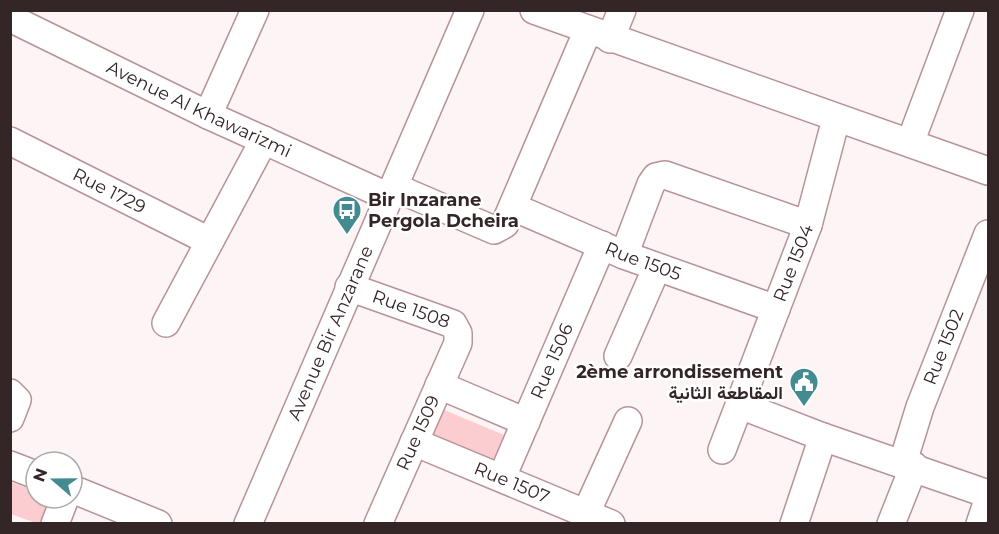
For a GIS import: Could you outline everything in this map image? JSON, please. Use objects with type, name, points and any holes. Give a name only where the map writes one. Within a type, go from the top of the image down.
[{"type":"street","points":[[208,115],[255,10]]},
{"type":"street","name":"Avenue Bir Anzarane","points":[[248,524],[470,10]]},
{"type":"street","points":[[534,10],[599,35],[988,171]]},
{"type":"street","points":[[391,192],[494,230],[505,224],[599,35],[622,10]]},
{"type":"street","points":[[910,143],[960,10]]},
{"type":"street","name":"Avenue Al Khawarizmi","points":[[24,24],[208,115],[391,192]]},
{"type":"street","name":"Rue 1504","points":[[722,450],[807,225],[836,119]]},
{"type":"street","points":[[166,323],[264,140]]},
{"type":"street","name":"Rue 1729","points":[[10,141],[209,241]]},
{"type":"street","name":"Rue 1506","points":[[502,477],[526,422],[613,250],[656,177],[666,175],[807,225]]},
{"type":"street","name":"Rue 1505","points":[[513,207],[613,250],[776,309]]},
{"type":"street","name":"Rue 1502","points":[[891,524],[908,464],[920,407],[988,234]]},
{"type":"street","points":[[618,356],[657,267]]},
{"type":"street","name":"Rue 1508","points":[[349,287],[453,324],[459,333],[458,343]]},
{"type":"street","name":"Rue 1509","points":[[378,524],[458,343]]},
{"type":"street","points":[[439,385],[526,422]]},
{"type":"street","points":[[10,393],[17,400],[10,418]]},
{"type":"street","points":[[740,405],[823,437],[908,464],[988,494]]},
{"type":"street","points":[[586,513],[628,421]]},
{"type":"street","points":[[794,524],[823,437]]},
{"type":"street","name":"Rue 1507","points":[[414,442],[611,524]]},
{"type":"street","points":[[84,494],[158,524]]},
{"type":"street","points":[[980,524],[988,500]]},
{"type":"shaded area","points":[[437,407],[504,435],[490,466],[424,438]]},
{"type":"shaded area","points":[[10,482],[24,487],[24,510],[50,510],[45,523],[36,523],[11,514]]},
{"type":"place","name":"Bir Inzarane Pergola Dcheira","points":[[347,236]]},
{"type":"place","name":"2ème arrondissement المقاطعة الثانية","points":[[804,408]]}]
